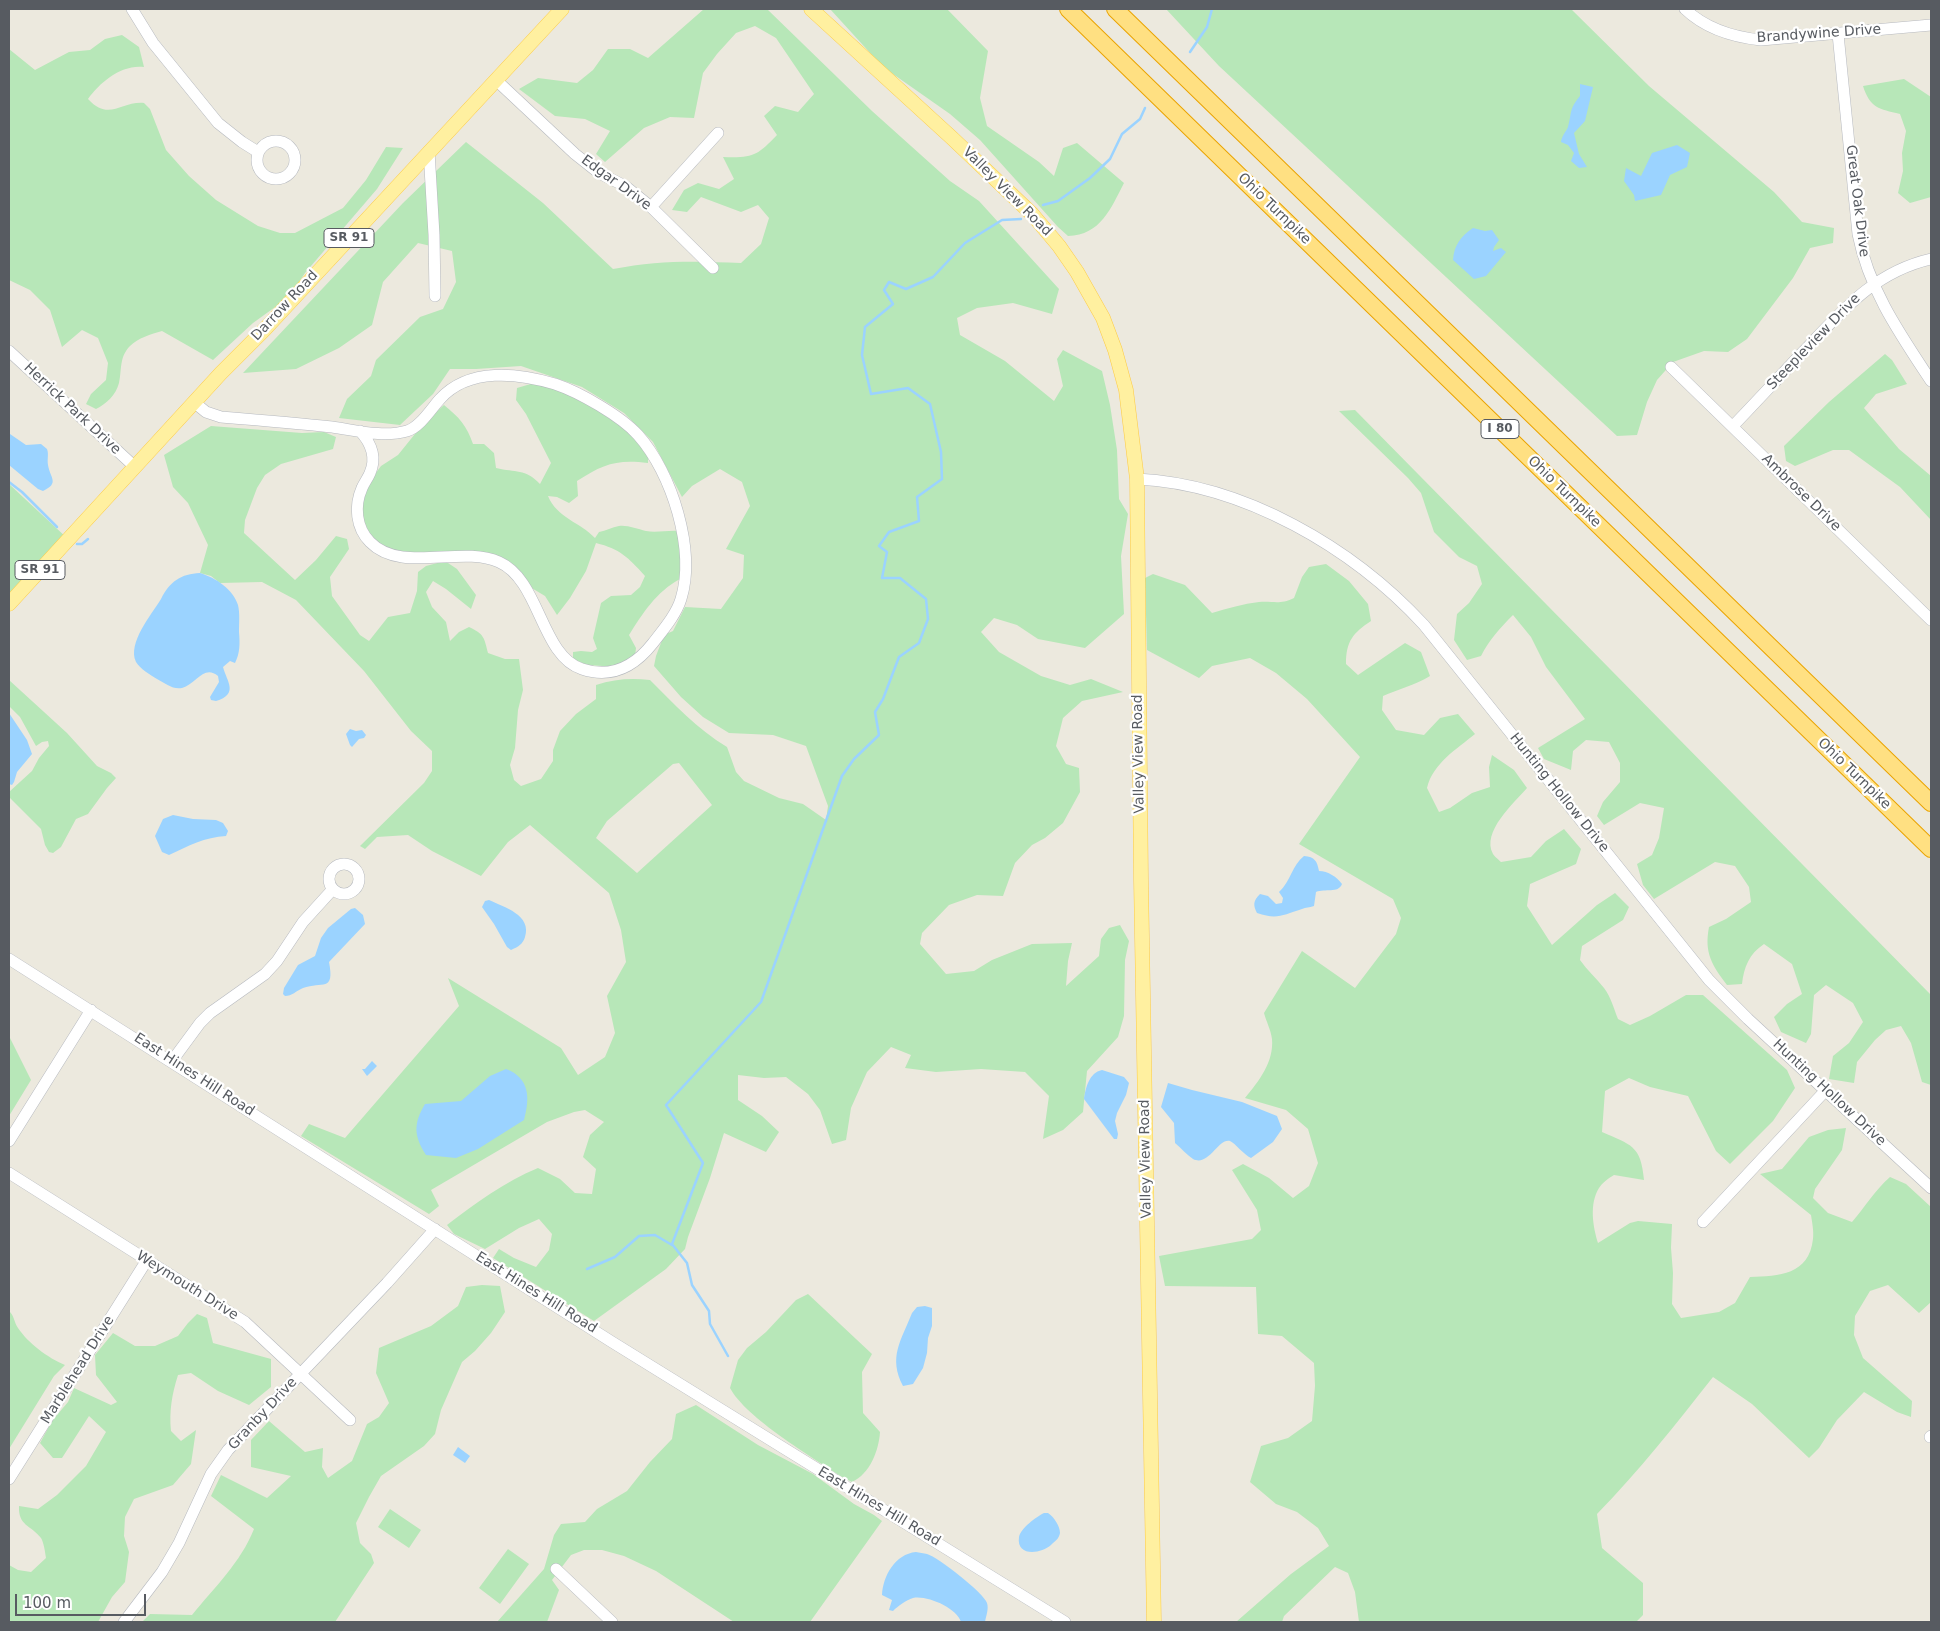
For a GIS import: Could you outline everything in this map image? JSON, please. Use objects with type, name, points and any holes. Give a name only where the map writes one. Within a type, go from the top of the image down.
[{"type":"highway","name":"Ohio Turnpike","points":[[1068,9],[1931,849]]},
{"type":"highway","name":"I 80","points":[[1115,9],[1931,802]]},
{"type":"main road","name":"Darrow Road","points":[[9,604],[562,9]]},
{"type":"main road","name":"Valley View Road","points":[[811,9],[1032,214],[1068,259],[1091,295],[1115,350],[1126,390],[1137,479],[1141,880],[1154,1622]]},
{"type":"street","points":[[132,9],[153,43],[218,123],[258,152]]},
{"type":"street","name":"Brandywine Drive","points":[[1685,9],[1705,25],[1720,32],[1745,38],[1770,40],[1931,25]]},
{"type":"street","name":"Great Oak Drive","points":[[1838,34],[1858,234],[1865,267],[1880,300],[1931,381]]},
{"type":"street","name":"Edgar Drive","points":[[496,80],[575,154],[599,173],[625,186],[650,207],[713,268]]},
{"type":"street","points":[[650,207],[718,133]]},
{"type":"street","points":[[429,151],[434,235],[435,296]]},
{"type":"street","name":"Steepleview Drive","points":[[1733,426],[1849,303],[1872,284],[1907,266],[1931,259]]},
{"type":"street","name":"Herrick Park Drive","points":[[9,350],[135,467]]},
{"type":"street","name":"Ambrose Drive","points":[[1671,367],[1931,620]]},
{"type":"street","points":[[195,403],[206,412],[221,417],[360,431],[378,433],[408,431],[447,392],[475,378],[519,376],[565,388],[628,425],[638,435],[661,470],[669,488],[683,536],[685,556],[681,601],[675,612],[647,650],[623,669],[604,673],[578,667],[560,654],[521,581],[502,563],[478,557],[392,555],[378,550],[366,539],[358,522],[358,503],[360,492],[371,472],[373,455],[368,440],[360,431]]},
{"type":"street","name":"Hunting Hollow Drive","points":[[1137,479],[1160,480],[1222,495],[1278,517],[1324,542],[1373,576],[1424,625],[1709,980],[1748,1019],[1931,1188]]},
{"type":"street","points":[[172,1061],[200,1023],[210,1013],[265,974],[277,961],[303,922],[333,889]]},
{"type":"street","name":"East Hines Hill Road","points":[[9,959],[827,1476],[910,1525],[1065,1622]]},
{"type":"street","points":[[9,1141],[91,1010]]},
{"type":"street","points":[[1703,1222],[1826,1090]]},
{"type":"street","name":"Weymouth Drive","points":[[9,1173],[245,1322],[350,1420]]},
{"type":"street","name":"Granby Drive","points":[[124,1622],[162,1572],[210,1474],[228,1450],[387,1283],[435,1229]]},
{"type":"street","name":"Marblehead Drive","points":[[9,1479],[147,1260]]},
{"type":"street","points":[[556,1569],[612,1622]]},
{"type":"green space","points":[[704,9],[767,9],[872,111],[950,181],[979,201],[1059,289],[1052,314],[1013,303],[977,308],[957,318],[960,335],[1005,361],[1054,401],[1063,386],[1057,359],[1063,350],[1102,371],[1110,405],[1117,450],[1119,499],[1128,514],[1121,556],[1124,614],[1085,648],[1038,639],[1017,625],[994,618],[981,632],[999,652],[1041,676],[1070,685],[1091,679],[1123,692],[1082,701],[1063,718],[1056,746],[1066,764],[1079,768],[1080,792],[1063,823],[1045,838],[1032,845],[1015,863],[1003,896],[977,895],[949,905],[922,933],[920,944],[946,974],[974,971],[992,960],[1032,944],[1072,943],[1066,986],[1099,956],[1101,939],[1109,928],[1120,925],[1129,941],[1125,960],[1124,1016],[1118,1037],[1087,1071],[1083,1112],[1063,1130],[1043,1139],[1049,1096],[1025,1072],[981,1069],[936,1072],[905,1068],[911,1055],[891,1047],[867,1072],[851,1108],[846,1140],[832,1144],[820,1110],[808,1094],[786,1077],[764,1078],[738,1075],[738,1100],[762,1116],[779,1132],[766,1152],[724,1133],[685,1249],[666,1269],[594,1321],[493,1258],[499,1249],[514,1258],[536,1267],[549,1250],[552,1234],[539,1219],[519,1228],[485,1249],[454,1234],[447,1225],[502,1186],[538,1168],[560,1179],[575,1193],[592,1194],[596,1169],[583,1157],[590,1135],[604,1122],[585,1110],[547,1122],[431,1190],[439,1206],[429,1214],[301,1136],[309,1124],[345,1138],[459,1006],[448,978],[561,1048],[578,1075],[605,1057],[615,1033],[607,996],[626,962],[621,930],[609,893],[530,825],[508,842],[481,876],[432,851],[408,835],[377,837],[365,849],[360,846],[424,783],[432,771],[432,751],[411,731],[364,671],[296,600],[262,582],[220,583],[211,576],[200,573],[208,545],[188,503],[173,487],[164,455],[211,426],[302,433],[324,432],[336,437],[333,449],[281,464],[265,475],[257,488],[245,520],[244,533],[295,580],[316,560],[336,536],[347,539],[349,549],[330,577],[332,596],[360,635],[369,641],[388,617],[410,613],[417,591],[418,572],[426,566],[445,561],[457,569],[476,595],[471,609],[433,581],[426,592],[432,607],[446,622],[450,641],[459,632],[469,627],[483,637],[488,653],[505,659],[519,659],[523,690],[518,710],[515,748],[510,765],[514,780],[521,786],[541,779],[553,761],[553,750],[560,731],[576,714],[596,699],[596,685],[609,681],[650,680],[696,724],[727,747],[736,772],[744,781],[779,798],[803,804],[826,820],[828,806],[806,746],[773,735],[729,733],[703,717],[681,697],[654,666],[664,635],[673,631],[685,607],[721,609],[743,578],[744,555],[726,549],[750,506],[742,482],[720,469],[692,486],[682,497],[653,442],[624,413],[582,387],[521,366],[450,369],[433,394],[400,425],[339,418],[347,399],[371,376],[376,360],[420,317],[443,309],[456,282],[452,251],[418,243],[383,282],[372,325],[339,348],[296,369],[243,373],[403,203],[466,142],[543,203],[613,269],[677,262],[741,263],[761,244],[769,218],[758,205],[741,212],[701,197],[687,212],[672,210],[684,190],[698,183],[719,189],[734,179],[723,157],[748,156],[759,151],[770,142],[777,135],[764,116],[775,106],[798,112],[814,94],[776,38],[755,26],[736,33],[703,73],[694,118],[670,117],[644,128],[605,162],[596,154],[610,131],[585,119],[555,116],[519,89],[538,78],[577,83],[593,70],[608,49],[630,49],[648,58]],"holes":[[[679,763],[712,805],[637,873],[596,838],[607,821],[673,764]]]},
{"type":"green space","points":[[830,9],[947,9],[988,51],[980,98],[987,126],[1039,162],[1054,176],[1063,148],[1077,143],[1124,183],[1109,210],[1097,225],[1089,231],[1068,236],[980,140],[950,114],[883,67]]},
{"type":"green space","points":[[1166,9],[1571,9],[1649,86],[1774,192],[1802,222],[1834,228],[1833,243],[1810,248],[1793,278],[1747,339],[1728,352],[1704,351],[1673,362],[1657,380],[1647,402],[1637,435],[1617,436],[1219,66]]},
{"type":"green space","points":[[122,35],[139,47],[144,67],[128,68],[120,71],[99,86],[88,99],[95,106],[109,110],[136,103],[144,103],[150,109],[166,150],[189,176],[216,200],[258,226],[280,233],[295,233],[343,208],[366,180],[386,147],[403,148],[377,189],[305,273],[289,297],[253,323],[213,360],[162,331],[137,341],[126,350],[116,391],[107,402],[96,409],[86,404],[91,394],[106,380],[108,363],[98,338],[82,330],[62,347],[50,310],[30,290],[9,280],[9,49],[35,70],[69,52],[90,50],[105,39]]},
{"type":"green space","points":[[1904,79],[1931,97],[1931,197],[1910,203],[1898,193],[1903,171],[1902,153],[1906,131],[1900,114],[1886,111],[1872,103],[1863,86]]},
{"type":"green space","points":[[1885,354],[1892,360],[1907,384],[1876,394],[1864,408],[1899,449],[1931,476],[1931,520],[1900,487],[1849,450],[1833,450],[1795,466],[1786,461],[1784,446],[1829,402]]},
{"type":"green space","points":[[534,383],[562,390],[584,401],[628,431],[648,455],[648,463],[619,462],[586,475],[577,481],[578,496],[569,503],[557,497],[548,496],[557,510],[595,538],[599,532],[619,526],[650,532],[679,531],[682,552],[680,579],[664,590],[645,611],[629,635],[636,648],[635,656],[618,667],[587,665],[573,659],[573,652],[592,652],[597,649],[593,638],[601,603],[611,596],[631,595],[640,587],[645,576],[618,551],[596,543],[586,571],[557,615],[545,596],[530,587],[507,562],[389,552],[373,541],[361,516],[363,501],[370,481],[381,466],[398,455],[423,424],[444,405],[462,422],[473,444],[484,444],[494,453],[496,468],[525,473],[540,484],[551,463],[526,414],[516,400],[517,388]]},
{"type":"green space","points":[[1355,410],[1931,995],[1931,1085],[1922,1082],[1911,1043],[1901,1026],[1886,1030],[1875,1040],[1857,1062],[1854,1083],[1829,1079],[1833,1056],[1849,1043],[1863,1022],[1853,1003],[1826,985],[1814,995],[1811,1034],[1806,1043],[1781,1032],[1774,1017],[1787,1004],[1802,994],[1792,964],[1764,944],[1748,961],[1742,984],[1727,985],[1710,958],[1708,944],[1709,927],[1726,919],[1751,902],[1749,887],[1735,866],[1715,862],[1654,899],[1643,885],[1637,864],[1652,855],[1659,838],[1664,808],[1640,803],[1604,825],[1597,816],[1603,802],[1620,782],[1620,763],[1609,742],[1586,740],[1573,751],[1571,770],[1544,759],[1538,748],[1585,719],[1546,667],[1531,637],[1513,615],[1495,634],[1481,656],[1467,660],[1454,640],[1457,614],[1469,603],[1482,584],[1477,566],[1459,557],[1434,532],[1421,493],[1339,411]]},
{"type":"green space","points":[[9,484],[68,539],[9,604]]},
{"type":"green space","points":[[1326,564],[1349,581],[1368,604],[1371,621],[1355,634],[1349,643],[1346,664],[1358,675],[1405,643],[1421,652],[1430,676],[1383,696],[1382,710],[1396,730],[1424,735],[1440,718],[1458,714],[1475,734],[1446,757],[1430,779],[1427,788],[1439,812],[1450,808],[1472,793],[1490,787],[1489,767],[1492,755],[1514,770],[1527,788],[1507,810],[1495,827],[1490,845],[1494,856],[1501,862],[1531,857],[1546,841],[1564,829],[1581,849],[1576,864],[1530,884],[1527,906],[1552,945],[1597,905],[1615,893],[1629,907],[1623,920],[1582,946],[1580,960],[1601,984],[1610,999],[1618,1019],[1630,1025],[1650,1016],[1686,995],[1703,995],[1787,1070],[1795,1088],[1773,1121],[1730,1164],[1716,1151],[1688,1096],[1650,1087],[1629,1078],[1605,1091],[1602,1132],[1633,1148],[1643,1168],[1644,1180],[1614,1175],[1600,1186],[1593,1208],[1593,1223],[1598,1243],[1630,1223],[1638,1221],[1672,1224],[1672,1304],[1681,1318],[1719,1312],[1735,1303],[1750,1277],[1772,1276],[1791,1271],[1799,1267],[1806,1260],[1810,1251],[1813,1236],[1811,1215],[1760,1174],[1782,1169],[1809,1137],[1828,1130],[1846,1128],[1842,1150],[1815,1189],[1813,1198],[1828,1213],[1852,1222],[1890,1177],[1906,1184],[1931,1207],[1931,1302],[1919,1313],[1888,1285],[1870,1291],[1855,1316],[1854,1335],[1863,1358],[1912,1401],[1911,1417],[1897,1412],[1864,1392],[1837,1420],[1819,1448],[1809,1458],[1752,1404],[1713,1377],[1671,1430],[1597,1514],[1602,1548],[1643,1583],[1643,1615],[1636,1622],[1359,1622],[1355,1592],[1348,1573],[1335,1567],[1284,1616],[1282,1622],[1236,1622],[1291,1574],[1329,1546],[1318,1528],[1297,1512],[1276,1504],[1250,1482],[1261,1446],[1288,1438],[1312,1421],[1315,1386],[1314,1363],[1282,1336],[1258,1334],[1256,1287],[1165,1286],[1159,1256],[1252,1239],[1261,1230],[1257,1210],[1232,1170],[1243,1164],[1269,1178],[1293,1198],[1309,1186],[1318,1163],[1308,1129],[1286,1110],[1245,1098],[1265,1071],[1271,1056],[1271,1032],[1264,1013],[1302,951],[1355,988],[1396,934],[1401,918],[1393,899],[1299,844],[1360,757],[1307,699],[1276,673],[1250,658],[1212,666],[1199,678],[1147,650],[1145,578],[1153,574],[1185,585],[1212,613],[1247,604],[1281,602],[1294,598],[1302,577],[1309,567]]},
{"type":"green space","points":[[9,680],[67,733],[97,766],[111,773],[116,778],[88,814],[76,819],[61,847],[53,853],[49,852],[45,845],[41,829],[9,797],[9,792],[32,771],[39,758],[49,746],[48,741],[36,746],[20,717],[9,706]]},
{"type":"green space","points":[[9,1036],[31,1080],[9,1116]]},
{"type":"green space","points":[[482,1285],[500,1286],[505,1312],[491,1333],[462,1362],[441,1410],[435,1434],[424,1446],[381,1476],[369,1497],[356,1523],[360,1543],[371,1554],[374,1563],[335,1622],[142,1622],[150,1614],[192,1615],[226,1574],[249,1541],[254,1529],[211,1496],[221,1475],[267,1498],[291,1476],[251,1467],[251,1440],[269,1421],[305,1452],[323,1448],[322,1467],[328,1478],[352,1461],[367,1424],[379,1417],[389,1403],[376,1373],[379,1348],[431,1326],[458,1306],[466,1287]]},
{"type":"green space","points":[[808,1294],[872,1354],[862,1372],[863,1413],[880,1432],[879,1439],[869,1467],[852,1482],[798,1448],[765,1424],[738,1400],[730,1388],[738,1360],[747,1348],[766,1332],[796,1300]]},
{"type":"green space","points":[[9,1311],[18,1328],[27,1339],[45,1354],[65,1365],[54,1376],[9,1449]]},
{"type":"green space","points":[[197,1314],[207,1318],[213,1343],[271,1359],[271,1387],[249,1405],[218,1391],[191,1373],[178,1375],[170,1416],[171,1431],[181,1441],[196,1430],[191,1464],[173,1485],[134,1499],[125,1517],[124,1536],[129,1552],[125,1582],[112,1597],[98,1622],[9,1622],[9,1565],[18,1570],[31,1572],[46,1558],[41,1538],[23,1521],[19,1513],[19,1506],[38,1509],[57,1495],[86,1466],[106,1432],[89,1416],[62,1458],[53,1458],[40,1443],[52,1421],[68,1402],[74,1388],[111,1405],[117,1402],[96,1375],[95,1355],[113,1333],[135,1346],[155,1346],[178,1336]]},
{"type":"green space","points":[[696,1405],[758,1445],[813,1474],[854,1504],[882,1521],[810,1622],[734,1622],[656,1571],[624,1556],[602,1550],[584,1550],[571,1555],[552,1580],[559,1590],[547,1622],[497,1622],[544,1569],[554,1535],[561,1524],[585,1522],[597,1509],[627,1491],[650,1462],[672,1439],[676,1414]]},
{"type":"green space","points":[[390,1509],[421,1530],[409,1548],[378,1527]]},
{"type":"green space","points":[[508,1549],[529,1564],[500,1604],[479,1588]]},
{"type":"water","points":[[1580,84],[1593,87],[1585,121],[1574,133],[1579,154],[1587,167],[1579,168],[1571,161],[1574,153],[1568,145],[1561,142],[1568,127],[1572,108],[1580,96]]},
{"type":"water","points":[[1677,145],[1690,153],[1687,167],[1670,175],[1661,195],[1635,201],[1634,195],[1624,181],[1626,168],[1641,176],[1652,153]]},
{"type":"water","points":[[1473,228],[1485,231],[1492,230],[1499,240],[1493,251],[1501,248],[1506,252],[1486,276],[1474,279],[1453,260],[1459,241]]},
{"type":"water","points":[[10,434],[26,445],[41,444],[47,449],[48,465],[53,480],[53,483],[48,488],[43,491],[38,489],[9,465]]},
{"type":"water","points":[[200,573],[218,581],[228,589],[236,599],[239,608],[238,656],[235,663],[230,661],[223,667],[230,687],[227,695],[216,701],[211,700],[210,697],[219,682],[218,676],[213,673],[204,673],[187,686],[175,688],[157,679],[138,665],[134,654],[142,629],[168,587],[182,577]]},
{"type":"water","points":[[9,713],[27,740],[32,754],[17,772],[12,785],[9,784]]},
{"type":"water","points":[[350,729],[362,730],[366,735],[364,738],[359,739],[352,747],[346,734]]},
{"type":"water","points":[[173,815],[193,819],[216,820],[223,823],[228,831],[226,836],[204,840],[169,855],[162,852],[155,836],[163,819]]},
{"type":"water","points":[[1304,856],[1315,860],[1319,871],[1329,873],[1338,879],[1342,884],[1340,887],[1334,890],[1316,892],[1314,906],[1312,907],[1280,916],[1257,913],[1254,903],[1260,894],[1268,896],[1276,904],[1282,903],[1283,898],[1279,892]]},
{"type":"water","points":[[489,900],[521,917],[526,929],[525,937],[516,948],[511,950],[507,947],[482,907],[485,901]]},
{"type":"water","points":[[355,908],[363,915],[365,924],[329,962],[330,978],[328,982],[303,988],[285,996],[283,994],[284,988],[298,965],[315,956],[321,938],[328,928],[351,909]]},
{"type":"water","points":[[372,1061],[377,1066],[367,1076],[362,1069],[365,1069]]},
{"type":"water","points":[[506,1069],[514,1073],[524,1083],[527,1104],[524,1120],[478,1149],[456,1158],[426,1155],[419,1142],[416,1130],[418,1118],[425,1104],[461,1101],[490,1076]]},
{"type":"water","points":[[1102,1070],[1124,1077],[1129,1083],[1115,1121],[1118,1134],[1117,1139],[1114,1139],[1084,1099],[1091,1077]]},
{"type":"water","points":[[1168,1083],[1242,1102],[1277,1116],[1282,1129],[1273,1142],[1251,1158],[1230,1141],[1226,1141],[1204,1159],[1193,1159],[1175,1143],[1174,1123],[1161,1107]]},
{"type":"water","points":[[925,1306],[932,1308],[932,1326],[923,1368],[913,1384],[903,1386],[896,1358],[900,1341],[912,1313],[917,1307]]},
{"type":"water","points":[[458,1447],[470,1456],[465,1463],[453,1455]]},
{"type":"water","points":[[1044,1513],[1048,1513],[1056,1522],[1060,1530],[1059,1537],[1047,1548],[1036,1552],[1025,1551],[1019,1543],[1020,1534],[1029,1523]]},
{"type":"water","points":[[916,1552],[927,1554],[941,1562],[984,1598],[988,1610],[985,1622],[961,1622],[948,1607],[919,1598],[908,1600],[893,1611],[889,1610],[892,1600],[882,1595],[891,1567],[902,1557]]},
{"type":"waterway","points":[[1190,52],[1207,27],[1212,9]]},
{"type":"waterway","points":[[1043,205],[1058,201],[1090,178],[1110,159],[1122,134],[1140,119],[1145,108]]},
{"type":"waterway","points":[[728,1356],[710,1324],[709,1311],[692,1285],[687,1263],[672,1244],[703,1163],[666,1105],[761,1002],[842,776],[854,759],[879,735],[875,712],[883,699],[899,657],[919,643],[928,619],[926,599],[900,578],[882,578],[887,552],[879,546],[889,532],[919,521],[917,497],[942,479],[941,452],[930,404],[908,388],[871,394],[862,355],[865,327],[893,304],[884,290],[889,282],[906,289],[933,277],[965,243],[1002,220],[1021,219]]},
{"type":"waterway","points":[[9,482],[22,492],[57,527]]},
{"type":"waterway","points":[[77,544],[82,544],[88,539]]},
{"type":"waterway","points":[[587,1269],[615,1257],[639,1236],[655,1235],[672,1245]]}]
